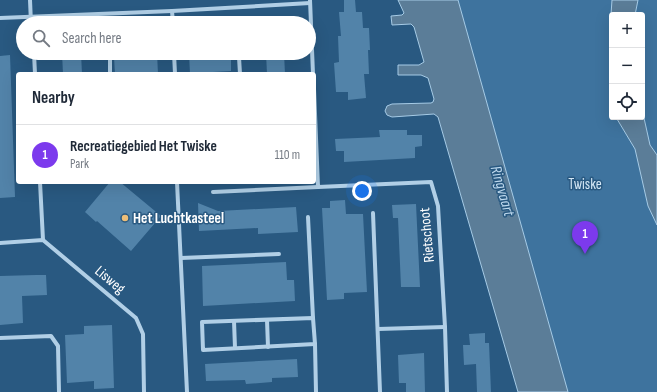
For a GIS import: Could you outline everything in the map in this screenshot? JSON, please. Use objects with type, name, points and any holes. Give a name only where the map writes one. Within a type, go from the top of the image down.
[{"type":"street","points":[[30,0],[31,16]]},
{"type":"street","points":[[71,16],[172,11],[310,1],[311,16]]},
{"type":"street","points":[[172,11],[172,16]]},
{"type":"street","points":[[0,18],[16,18]]},
{"type":"street","points":[[34,60],[35,72]]},
{"type":"street","points":[[110,60],[110,72]]},
{"type":"street","points":[[174,60],[175,72]]},
{"type":"street","points":[[239,60],[240,72]]},
{"type":"street","points":[[312,60],[313,72]]},
{"type":"street","points":[[316,160],[318,187]]},
{"type":"street","name":"Rietschoot","points":[[213,192],[431,182],[438,206],[447,392]]},
{"type":"street","points":[[0,243],[43,240],[40,184]]},
{"type":"street","points":[[177,184],[187,392]]},
{"type":"street","points":[[373,213],[380,392]]},
{"type":"street","points":[[308,217],[316,392]]},
{"type":"street","name":"Lisweg","points":[[43,240],[136,318],[144,334],[144,392]]},
{"type":"street","points":[[181,258],[279,254]]},
{"type":"street","points":[[313,318],[202,322],[202,330],[204,350],[315,344]]},
{"type":"street","points":[[267,320],[268,347]]},
{"type":"street","points":[[234,321],[235,348]]},
{"type":"street","points":[[378,329],[445,327]]},
{"type":"street","points":[[0,338],[51,336],[58,346],[59,392]]},
{"type":"green space","name":"Twiske","points":[[441,0],[657,0],[657,392],[552,392]]},
{"type":"water","name":"Ringvaart","points":[[398,0],[458,0],[568,392],[518,392],[438,117],[434,114],[392,117],[387,115],[385,111],[387,106],[392,104],[431,103],[434,99],[428,78],[421,75],[398,75],[398,65],[419,65],[424,62],[414,27],[411,24],[392,25],[391,16],[402,15],[404,13]]},
{"type":"water","points":[[612,0],[638,0],[636,12],[611,12]]},
{"type":"water","points":[[618,120],[644,120],[650,145],[657,155],[657,225],[648,206],[635,149]]},
{"type":"building","points":[[344,0],[355,0],[356,12],[362,12],[363,28],[369,28],[369,74],[364,74],[366,98],[348,100],[348,92],[336,92],[334,63],[339,62],[338,36],[341,36],[339,12],[344,12]]},
{"type":"building","points":[[10,55],[15,197],[0,198],[0,56]]},
{"type":"building","points":[[62,60],[81,60],[82,72],[63,72]]},
{"type":"building","points":[[114,60],[157,60],[158,72],[115,72]]},
{"type":"building","points":[[189,60],[231,60],[231,71],[190,72]]},
{"type":"building","points":[[266,60],[284,60],[285,72],[267,72]]},
{"type":"building","points":[[379,130],[407,130],[407,135],[422,135],[422,146],[415,147],[415,158],[344,162],[344,151],[336,151],[335,139],[380,137]]},
{"type":"building","name":"Het Luchtkasteel","points":[[108,184],[122,184],[161,216],[131,251],[85,212]]},
{"type":"building","points":[[345,200],[346,214],[363,214],[367,292],[344,293],[344,299],[327,300],[322,208],[330,208],[330,201]]},
{"type":"building","points":[[198,203],[218,211],[296,207],[298,232],[258,234],[258,228],[199,231]]},
{"type":"building","points":[[416,204],[420,287],[401,287],[398,218],[393,218],[392,205]]},
{"type":"building","points":[[286,262],[287,280],[294,280],[295,301],[203,306],[202,266]]},
{"type":"building","points":[[46,275],[47,295],[22,296],[23,323],[0,325],[0,276]]},
{"type":"building","points":[[112,325],[114,388],[94,389],[94,381],[67,383],[65,335],[84,334],[84,326]]},
{"type":"building","points":[[485,333],[485,343],[489,343],[491,392],[477,392],[476,364],[464,365],[463,345],[470,345],[469,334]]},
{"type":"building","points":[[424,353],[425,392],[406,392],[406,383],[399,383],[398,355]]},
{"type":"building","points":[[297,359],[298,377],[272,378],[272,382],[246,384],[245,380],[206,381],[205,364]]},
{"type":"place","name":"Het Luchtkasteel","points":[[125,218]]},
{"type":"place","name":"Recreatiegebied Het Twiske","points":[[585,254]]}]
